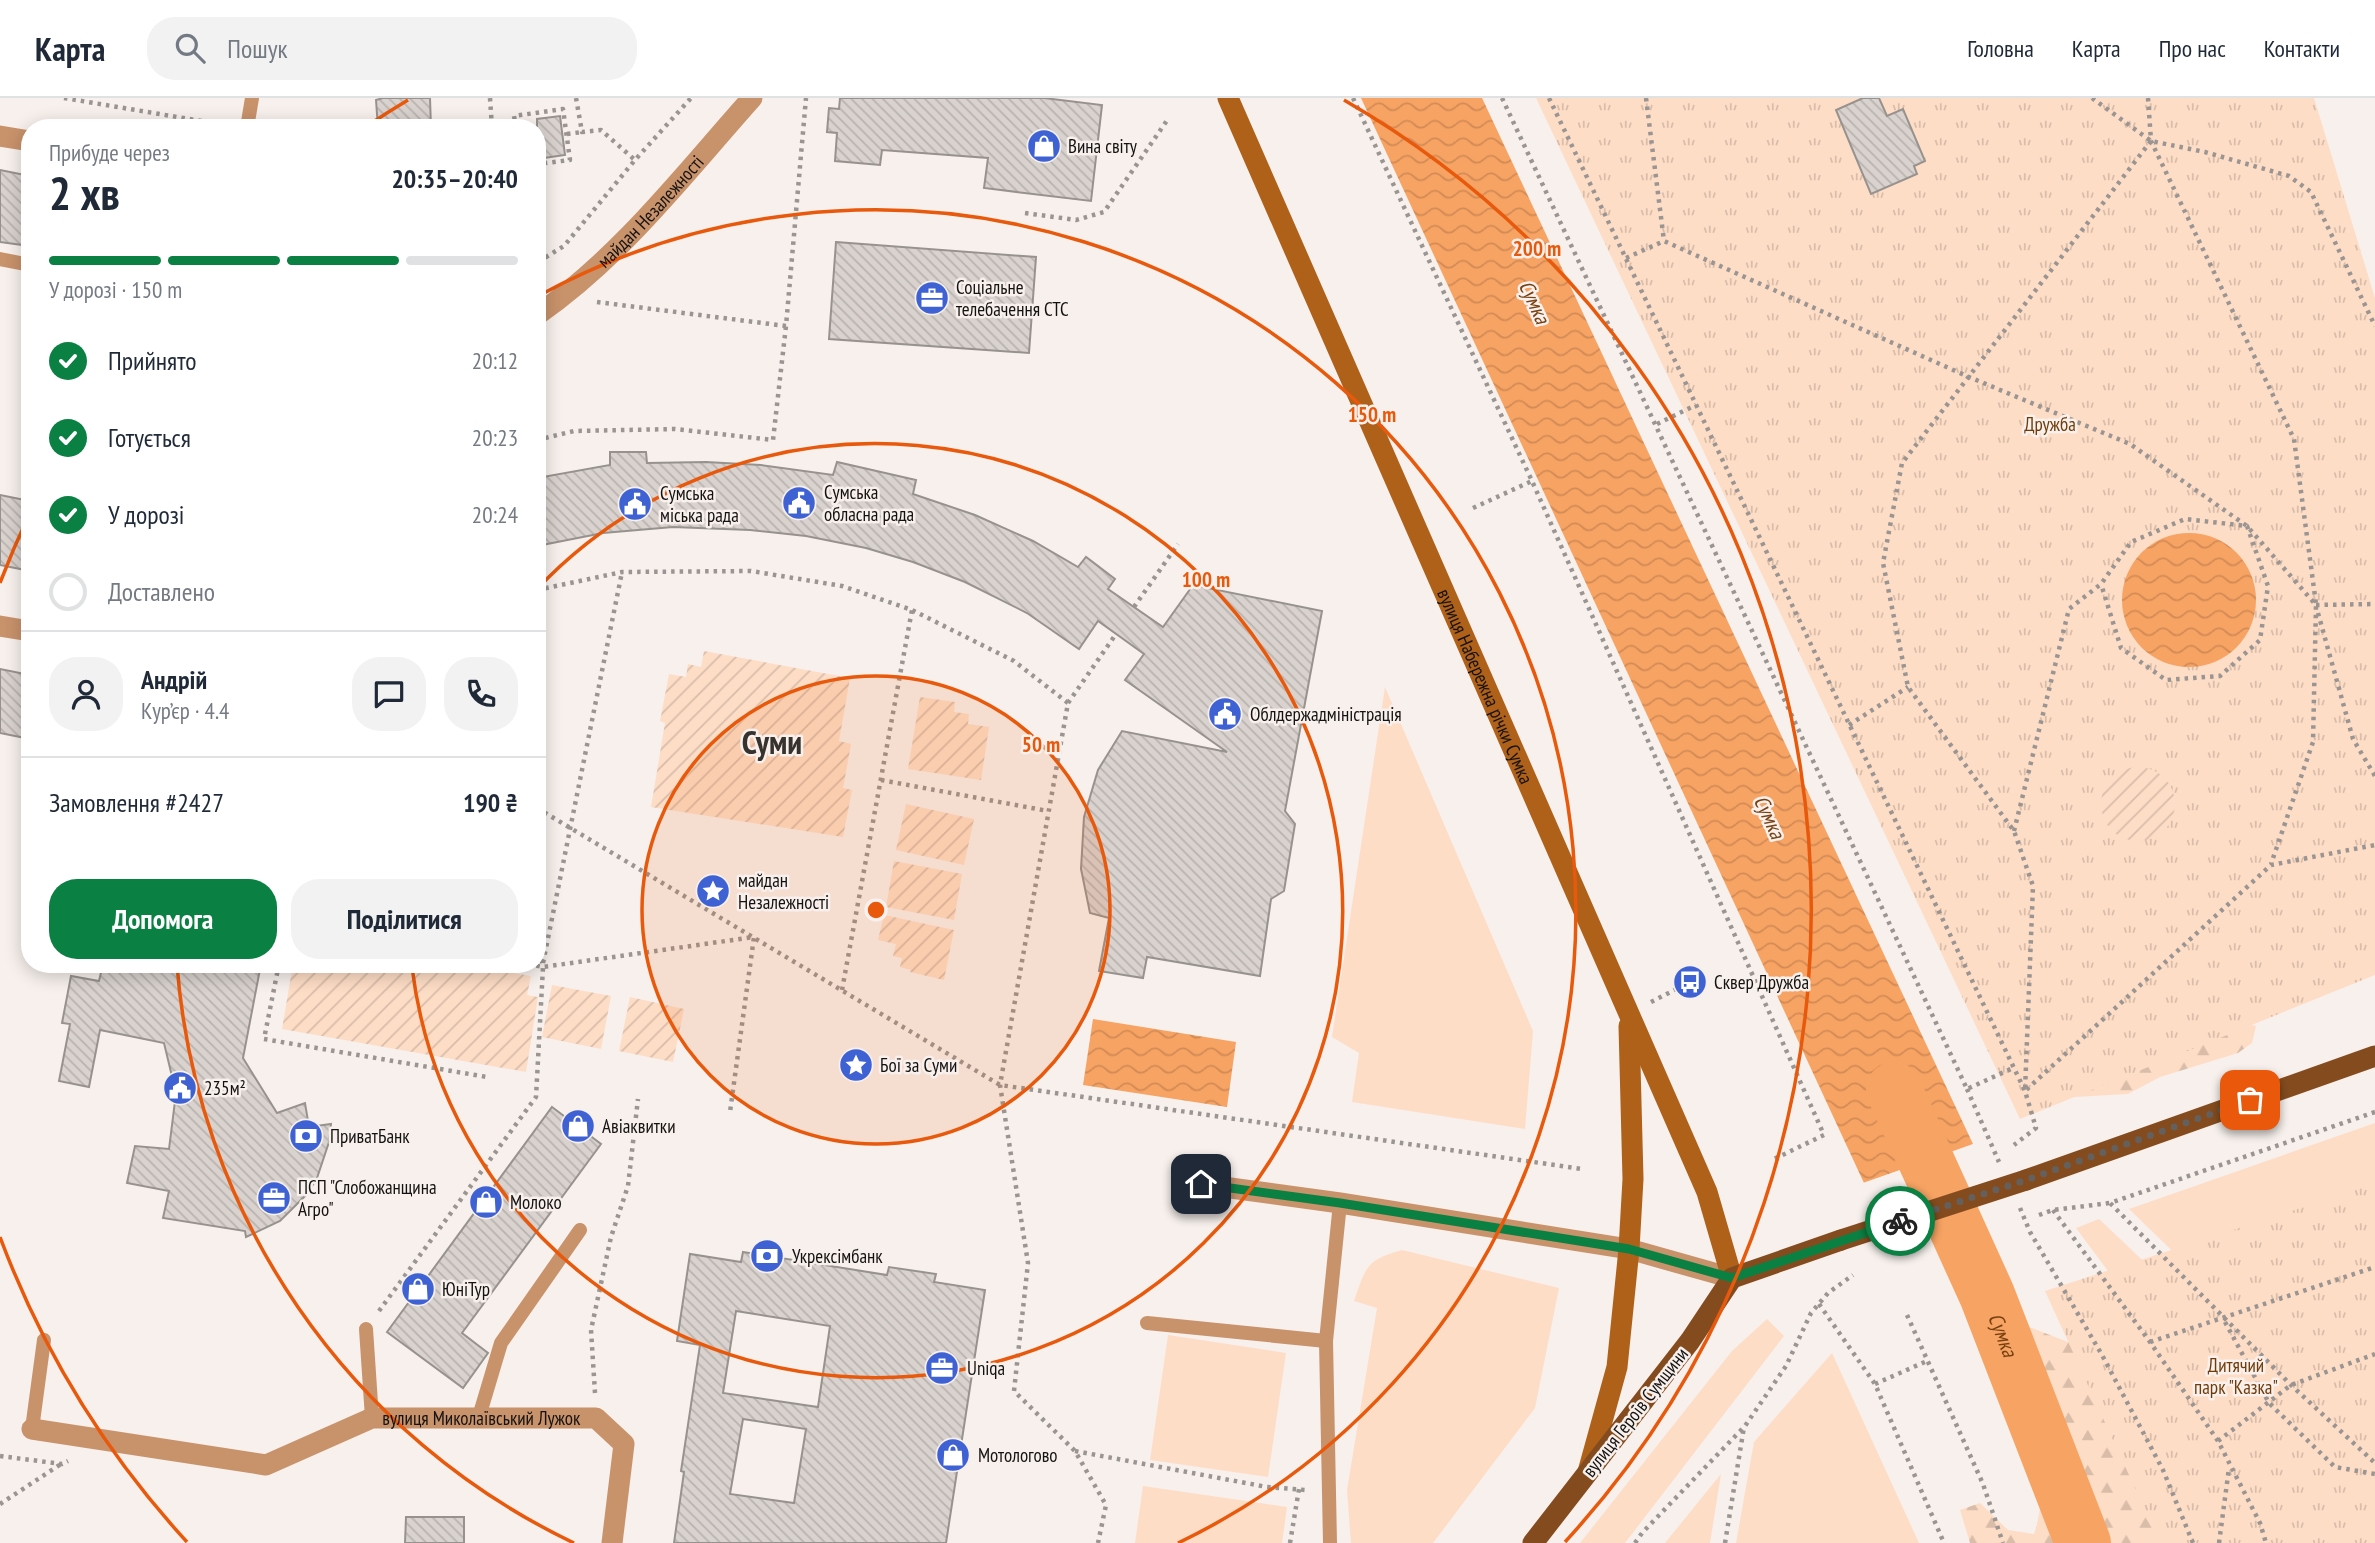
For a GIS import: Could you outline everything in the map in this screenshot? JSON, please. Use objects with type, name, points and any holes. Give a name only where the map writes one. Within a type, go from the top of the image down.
[{"type":"main road","name":"вулиця Набережна річки Сумка","points":[[1228,98],[1707,1192],[1732,1278]]},
{"type":"main road","points":[[1588,1472],[1617,1367],[1629,1249],[1633,1179],[1629,1013]]},
{"type":"main road","points":[[1732,1278],[1841,1240],[2020,1188],[2375,1056]]},
{"type":"main road","name":"вулиця Героїв Сумщини","points":[[1533,1543],[1690,1341],[1732,1278]]},
{"type":"street","name":"майдан Незалежності","points":[[546,308],[566,295],[642,223],[752,98]]},
{"type":"street","points":[[0,136],[21,140]]},
{"type":"street","points":[[0,626],[21,630]]},
{"type":"street","points":[[1201,1184],[1629,1249],[1732,1278]]},
{"type":"street","name":"вулиця Миколаївський Лужок","points":[[32,1429],[266,1465],[372,1418],[596,1418],[624,1444],[612,1543]]},
{"type":"lane","points":[[248,119],[252,98]]},
{"type":"lane","points":[[0,259],[21,263]]},
{"type":"lane","points":[[1331,1543],[1326,1341],[1340,1203]]},
{"type":"lane","points":[[478,1420],[501,1343],[580,1230]]},
{"type":"lane","points":[[1147,1323],[1326,1341]]},
{"type":"lane","points":[[366,1329],[372,1418]]},
{"type":"lane","points":[[32,1429],[44,1340]]},
{"type":"path","points":[[64,98],[191,119]]},
{"type":"path","points":[[490,98],[491,119]]},
{"type":"path","points":[[576,98],[582,132]]},
{"type":"path","points":[[546,257],[564,246],[635,160],[691,98]]},
{"type":"path","points":[[546,438],[574,430],[675,429],[773,440],[806,98]]},
{"type":"path","points":[[1353,98],[1532,481],[1824,1135],[1772,1160]]},
{"type":"path","points":[[1502,98],[1657,424],[2004,1172]]},
{"type":"path","points":[[1549,98],[2025,1091],[2036,1128],[2014,1145]]},
{"type":"path","points":[[1646,98],[1664,241]]},
{"type":"path","points":[[2092,98],[2151,141],[2205,152],[2289,176],[2311,192],[2375,326]]},
{"type":"path","points":[[2148,98],[2151,141],[2294,439],[2316,605],[2353,739],[2375,776]]},
{"type":"path","points":[[514,119],[514,116],[563,109],[570,160],[546,163]]},
{"type":"path","points":[[1026,213],[1076,220],[1104,212],[1168,118]]},
{"type":"path","points":[[567,134],[601,130],[635,160]]},
{"type":"path","points":[[2025,1091],[2033,886],[2014,831],[1908,687],[1883,563],[1902,463],[2151,141]]},
{"type":"path","points":[[1626,258],[1664,241],[1969,377],[2130,444],[2247,526],[2316,605],[2313,742],[2271,864],[2025,1091]]},
{"type":"path","points":[[597,302],[786,326]]},
{"type":"path","points":[[1657,424],[1696,405]]},
{"type":"path","points":[[1473,508],[1532,481]]},
{"type":"path","points":[[2014,831],[2069,608],[2101,584],[2131,542],[2185,519],[2247,526]]},
{"type":"path","points":[[2101,584],[2121,648],[2166,680],[2220,676],[2260,640],[2269,586],[2247,526]]},
{"type":"path","points":[[1134,607],[1178,544]]},
{"type":"path","points":[[546,588],[622,572],[751,571],[842,586],[912,610],[1014,661],[1068,703]]},
{"type":"path","points":[[546,947],[622,572]]},
{"type":"path","points":[[2316,605],[2375,604]]},
{"type":"path","points":[[842,990],[912,610]]},
{"type":"path","points":[[1098,1543],[1106,1505],[1075,1451],[1014,1391],[1028,1263],[1000,1085],[1068,703],[1116,634]]},
{"type":"path","points":[[1849,725],[1908,687]]},
{"type":"path","points":[[881,780],[1049,811]]},
{"type":"path","points":[[546,813],[1000,1085],[1583,1169]]},
{"type":"path","points":[[2271,864],[2375,845]]},
{"type":"path","points":[[546,966],[754,937]]},
{"type":"path","points":[[730,1112],[754,937]]},
{"type":"path","points":[[277,973],[264,1039],[487,1077]]},
{"type":"path","points":[[366,1329],[536,1097],[542,973]]},
{"type":"path","points":[[1629,1013],[1690,982]]},
{"type":"path","points":[[1967,1089],[2013,1068]]},
{"type":"path","points":[[596,1418],[591,1329],[611,1237],[628,1186],[638,1099]]},
{"type":"path","points":[[2039,1215],[2053,1210],[2110,1203],[2375,1112]]},
{"type":"path","points":[[2020,1188],[2030,1232],[2102,1354],[2163,1470],[2193,1543]]},
{"type":"path","points":[[2110,1203],[2291,1385],[2375,1463]]},
{"type":"path","points":[[2053,1210],[2150,1342],[2218,1441],[2260,1523],[2266,1543]]},
{"type":"path","points":[[2150,1342],[2375,1267]]},
{"type":"path","points":[[1635,1543],[1642,1532],[1745,1426],[1786,1366],[1811,1313],[1828,1293],[1853,1275]]},
{"type":"path","points":[[1819,1304],[1875,1384],[1944,1543]]},
{"type":"path","points":[[1907,1315],[1983,1484],[2003,1543]]},
{"type":"path","points":[[2223,1318],[2269,1403],[2335,1467],[2375,1474]]},
{"type":"path","points":[[2218,1441],[2291,1385],[2375,1354]]},
{"type":"path","points":[[1875,1384],[1927,1361]]},
{"type":"path","points":[[1725,1543],[1745,1426]]},
{"type":"path","points":[[1075,1451],[1266,1487],[1328,1491]]},
{"type":"path","points":[[0,1504],[62,1464]]},
{"type":"path","points":[[2219,1543],[2230,1465]]},
{"type":"path","points":[[1290,1543],[1299,1489]]},
{"type":"green space","name":"Дружба","points":[[1536,98],[2314,98],[2375,298],[2375,975],[2020,1119]]},
{"type":"green space","points":[[704,651],[850,678],[839,741],[851,744],[843,788],[852,790],[843,837],[651,807],[665,723],[660,721],[669,674],[686,677],[688,664],[701,667]]},
{"type":"green space","points":[[1385,687],[1533,1031],[1525,1129],[1352,1102],[1359,1053],[1332,1037]]},
{"type":"green space","points":[[920,697],[955,702],[954,712],[969,714],[968,724],[989,727],[981,780],[908,769]]},
{"type":"green space","points":[[2138,767],[2152,770],[2164,778],[2172,790],[2175,804],[2172,818],[2164,830],[2152,838],[2138,841],[2124,838],[2112,830],[2104,818],[2101,804],[2104,790],[2112,778],[2124,770]]},
{"type":"green space","points":[[906,804],[974,819],[964,865],[896,850]]},
{"type":"green space","points":[[894,861],[962,874],[954,920],[886,907]]},
{"type":"green space","points":[[884,915],[954,930],[944,980],[900,967],[902,958],[893,956],[896,944],[878,940]]},
{"type":"green space","points":[[291,973],[514,973],[531,976],[527,995],[538,997],[526,1072],[282,1029]]},
{"type":"green space","points":[[552,985],[611,996],[601,1049],[542,1037]]},
{"type":"green space","points":[[630,997],[684,1009],[673,1062],[619,1051]]},
{"type":"green space","points":[[2238,1022],[2256,1026],[2252,1043],[2238,1053],[2160,1077],[2128,1094],[2057,1098]]},
{"type":"green space","points":[[2375,1123],[2375,1251],[2226,1303],[2129,1209]]},
{"type":"green space","name":"Дитячий парк \"Казка\"","points":[[2375,1184],[2375,1543],[2160,1543],[2045,1291]]},
{"type":"green space","points":[[2099,1219],[2198,1313],[2152,1330],[2076,1228]]},
{"type":"green space","points":[[1402,1250],[1559,1288],[1535,1408],[1433,1543],[1351,1543],[1347,1490],[1377,1308],[1354,1301],[1369,1266],[1381,1257]]},
{"type":"green space","points":[[1767,1319],[1784,1336],[1625,1543],[1580,1543],[1732,1351]]},
{"type":"green space","points":[[2019,1323],[2073,1344],[2176,1543],[1970,1543],[1960,1510],[1980,1503],[2008,1530],[2034,1534],[2037,1523],[2044,1475],[2045,1426],[2016,1337]]},
{"type":"green space","points":[[1168,1335],[1286,1353],[1268,1477],[1150,1460]]},
{"type":"green space","points":[[1832,1353],[1919,1543],[1736,1543],[1754,1442]]},
{"type":"green space","points":[[1721,1474],[1710,1543],[1665,1543]]},
{"type":"green space","points":[[1143,1486],[1287,1507],[1282,1543],[1135,1543]]},
{"type":"water","points":[[1361,98],[1482,98],[1973,1144],[1864,1183]]},
{"type":"water","points":[[2189,533],[2215,538],[2237,552],[2251,574],[2256,600],[2251,626],[2237,648],[2215,662],[2189,667],[2163,662],[2141,648],[2127,626],[2122,600],[2127,574],[2141,552],[2163,538]]},
{"type":"water","points":[[1093,1019],[1236,1042],[1227,1107],[1083,1085]]},
{"type":"pier","points":[[1977,1143],[1975,1147],[1865,1187],[1860,1184]]},
{"type":"building","points":[[430,98],[431,119],[377,119],[376,100]]},
{"type":"building","points":[[840,98],[1044,98],[1102,105],[1091,201],[984,188],[988,158],[882,150],[880,165],[835,161],[837,133],[827,132],[829,108],[839,109]]},
{"type":"building","points":[[1863,98],[1879,98],[1887,116],[1903,109],[1925,161],[1914,166],[1917,174],[1871,194],[1836,110]]},
{"type":"building","points":[[560,116],[565,155],[546,158],[546,119],[537,119]]},
{"type":"building","points":[[0,170],[21,174],[21,245],[0,242]]},
{"type":"building","name":"Соціальне телебачення СТС","points":[[836,242],[1036,257],[1029,353],[829,339]]},
{"type":"building","name":"Облдержадміністрація","points":[[610,452],[646,452],[647,463],[761,465],[833,475],[837,462],[916,480],[913,494],[975,515],[1033,541],[1078,567],[1086,557],[1115,579],[1108,589],[1163,627],[1193,585],[1322,611],[1285,811],[1295,824],[1284,891],[1271,899],[1260,976],[1147,957],[1143,978],[1099,971],[1109,918],[1090,913],[1081,869],[1084,817],[1098,770],[1122,731],[1227,752],[1125,680],[1144,654],[1098,621],[1079,649],[1027,613],[965,582],[866,548],[806,536],[750,530],[673,527],[603,533],[546,544],[546,476],[610,465]]},
{"type":"building","points":[[0,495],[21,499],[21,569],[0,565]]},
{"type":"building","points":[[0,669],[21,673],[21,737],[0,733]]},
{"type":"building","points":[[101,973],[259,973],[243,1058],[277,1113],[305,1103],[309,1127],[331,1124],[329,1142],[317,1178],[307,1194],[280,1221],[246,1237],[245,1231],[163,1218],[169,1191],[127,1183],[135,1146],[169,1149],[176,1093],[164,1043],[100,1030],[89,1087],[59,1081],[70,1024],[62,1023],[71,976],[99,981]]},
{"type":"building","points":[[552,1107],[601,1144],[462,1333],[488,1353],[463,1388],[387,1332]]},
{"type":"building","points":[[743,1252],[887,1275],[889,1267],[936,1274],[934,1282],[985,1290],[946,1543],[674,1543],[684,1472],[681,1471],[700,1345],[677,1341],[690,1254],[741,1262]],"holes":[[[736,1311],[830,1326],[818,1407],[723,1393]],[[743,1419],[806,1429],[794,1503],[730,1494]]]},
{"type":"building","points":[[406,1517],[464,1517],[464,1543],[405,1543]]},
{"type":"waterway","name":"Сумка","points":[[1894,1090],[1987,1295],[2083,1543]]},
{"type":"way so far","points":[[1900,1221],[2026,1180],[2250,1100]]},
{"type":"place","name":"Вина світу","points":[[1044,146]]},
{"type":"place","name":"Соціальне телебачення СТС","points":[[932,298]]},
{"type":"place","name":"Сумська обласна рада","points":[[799,503]]},
{"type":"place","name":"Сумська міська рада","points":[[635,504]]},
{"type":"place","name":"Облдержадміністрація","points":[[1225,714]]},
{"type":"place","name":"майдан Незалежності","points":[[713,891]]},
{"type":"place","name":"Сквер Дружба","points":[[1690,982]]},
{"type":"place","name":"Бої за Суми","points":[[856,1065]]},
{"type":"place","name":"235м²","points":[[180,1088]]},
{"type":"place","name":"Авіаквитки","points":[[578,1126]]},
{"type":"place","name":"ПриватБанк","points":[[306,1136]]},
{"type":"place","name":"ПСП \"Слобожанщина Агро\"","points":[[274,1198]]},
{"type":"place","name":"Молоко","points":[[486,1202]]},
{"type":"place","name":"Укрексімбанк","points":[[767,1256]]},
{"type":"place","name":"ЮніТур","points":[[418,1289]]},
{"type":"place","name":"Uniqa","points":[[942,1368]]},
{"type":"place","name":"Мотологово","points":[[953,1455]]},
{"type":"district","name":"Суми","points":[[772,742]]},
{"type":"route","points":[[1201,1184],[1629,1249],[1732,1278],[1900,1221]]}]
